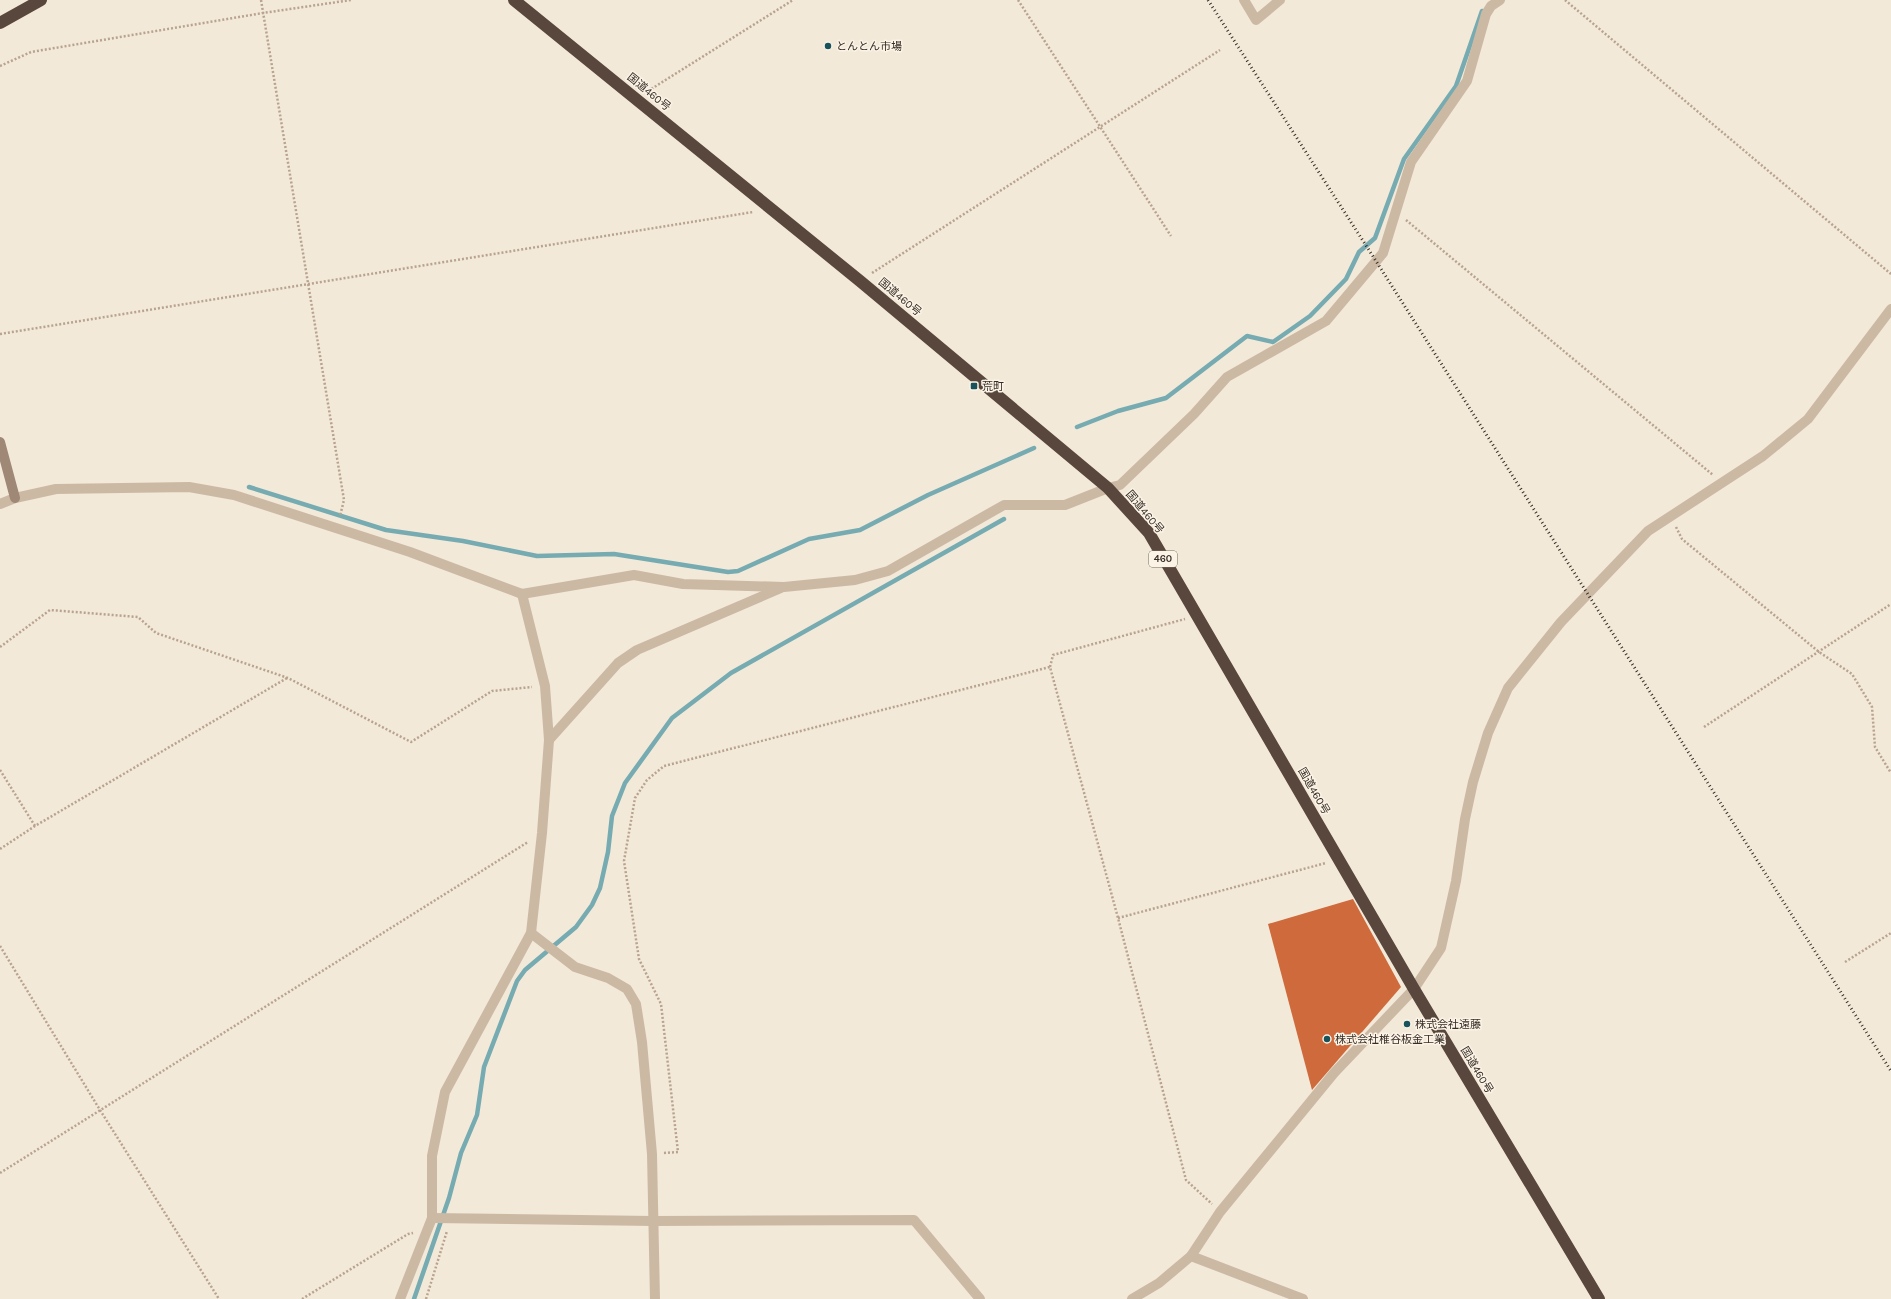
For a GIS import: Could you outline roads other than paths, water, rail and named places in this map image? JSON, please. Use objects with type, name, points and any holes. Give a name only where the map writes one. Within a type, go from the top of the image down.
[{"type":"highway","points":[[0,23],[41,0]]},
{"type":"highway","name":"国道460号","points":[[514,0],[860,281],[1108,488],[1149,533],[1414,989],[1599,1299]]},
{"type":"street","points":[[1244,0],[1256,20],[1280,0]]},
{"type":"street","points":[[0,504],[15,498],[56,489],[189,486],[234,495],[336,530],[410,552],[522,594],[634,574],[683,584],[784,587],[855,580],[888,571],[1004,506],[1065,505],[1108,488],[1120,485],[1146,462],[1194,414],[1227,377],[1326,321],[1383,254],[1411,162],[1467,81],[1488,3],[1500,0]]},
{"type":"street","points":[[1132,1299],[1159,1283],[1191,1256],[1220,1212],[1334,1073],[1414,989],[1441,948],[1456,881],[1465,819],[1473,782],[1488,733],[1508,688],[1561,622],[1602,577],[1642,540],[1648,531],[1763,456],[1808,419],[1891,309]]},
{"type":"street","points":[[0,442],[15,498]]},
{"type":"street","points":[[549,740],[618,663],[637,650],[784,587]]},
{"type":"street","points":[[400,1299],[432,1218],[432,1156],[445,1092],[531,934],[542,833],[549,740],[545,686],[522,594]]},
{"type":"street","points":[[531,934],[576,967],[608,978],[627,990],[636,1004],[642,1042],[652,1154],[655,1299]]},
{"type":"street","points":[[432,1218],[653,1221],[914,1220],[980,1299]]},
{"type":"street","points":[[1191,1256],[1303,1299]]},
{"type":"waterway","points":[[1077,427],[1118,411],[1166,398],[1247,336],[1273,342],[1310,316],[1346,279],[1359,252],[1375,238],[1404,159],[1456,86],[1482,11]]},
{"type":"waterway","points":[[249,487],[386,530],[463,541],[537,556],[614,554],[728,572],[738,571],[809,539],[860,530],[928,495],[1034,448]]},
{"type":"waterway","points":[[414,1299],[449,1198],[461,1153],[477,1115],[484,1067],[517,981],[525,970],[576,927],[592,905],[600,888],[608,852],[612,816],[625,783],[672,718],[731,673],[1004,519]]},
{"type":"railway","points":[[1208,0],[1376,261],[1891,1071]]},
{"type":"place","name":"とんとん市場","points":[[828,46]]},
{"type":"place","name":"荒町","points":[[974,386]]},
{"type":"place","name":"株式会社遠藤","points":[[1407,1024]]},
{"type":"place","name":"株式会社椎谷板金工業","points":[[1327,1039]]}]
